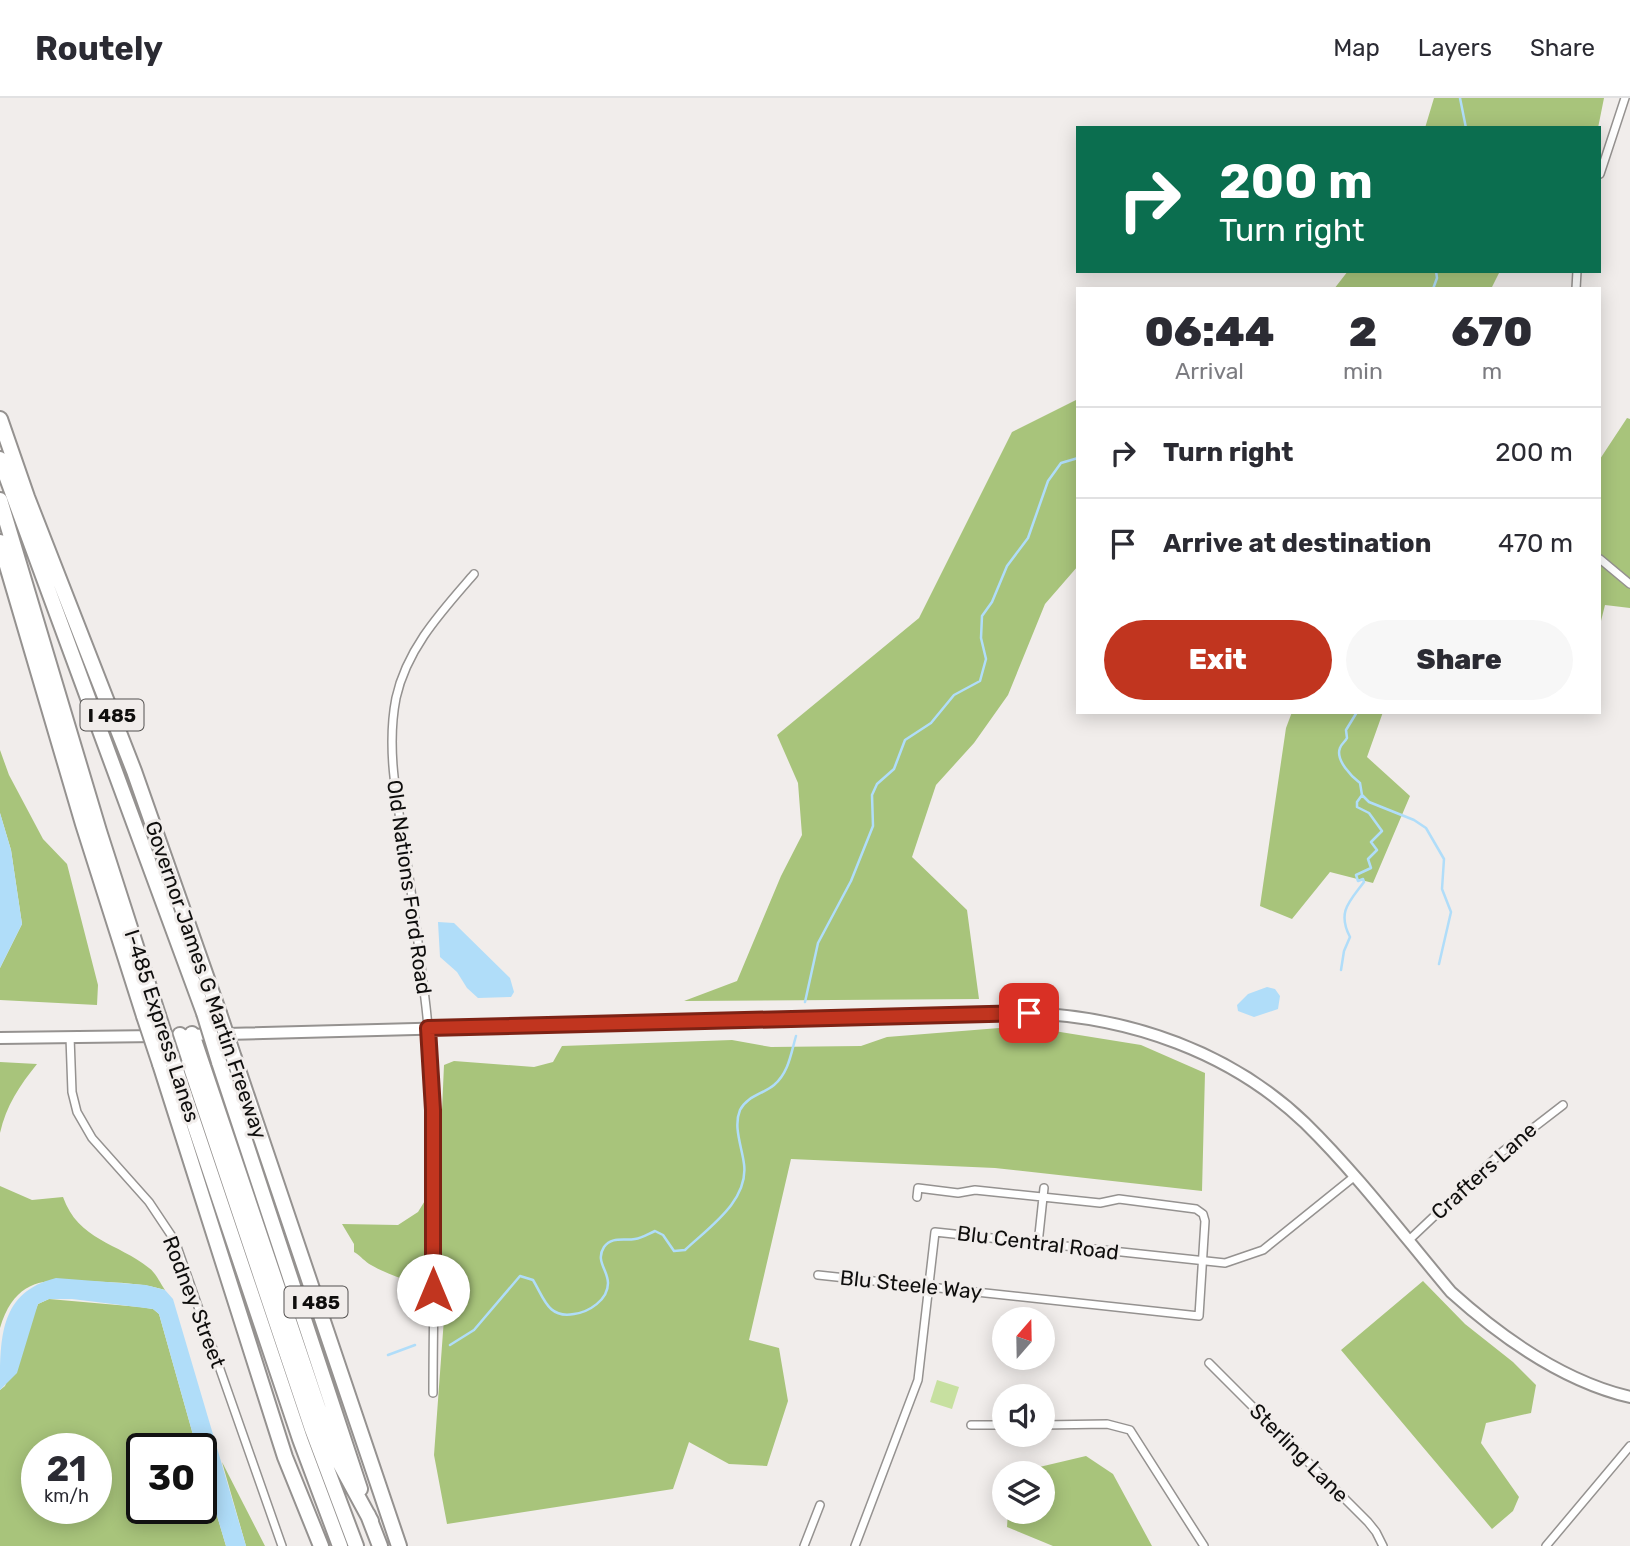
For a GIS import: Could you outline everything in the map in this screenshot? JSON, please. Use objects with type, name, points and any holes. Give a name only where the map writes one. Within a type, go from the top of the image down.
[{"type":"highway","name":"Governor James G Martin Freeway","points":[[0,419],[27,497],[162,849],[211,1013],[234,1058],[399,1546]]},
{"type":"highway","name":"I-485 Express Lanes","points":[[0,459],[139,833],[211,1013],[219,1062],[380,1546]]},
{"type":"highway","name":"I-485 Express Lanes","points":[[0,500],[151,1015]]},
{"type":"highway","name":"I 485","points":[[0,542],[83,824],[167,1064],[285,1457],[321,1546]]},
{"type":"highway","points":[[99,682],[139,833]]},
{"type":"highway","points":[[186,1035],[317,1407],[338,1462],[371,1521]]},
{"type":"highway","points":[[186,1035],[307,1416],[355,1546]]},
{"type":"highway","name":"I-485 Express Lanes","points":[[167,1064],[340,1546]]},
{"type":"highway","points":[[285,1457],[326,1512]]},
{"type":"main road","points":[[0,1038],[1029,1013],[1089,1018],[1168,1038],[1238,1073],[1290,1110],[1354,1176],[1451,1292],[1524,1350],[1581,1380],[1630,1396]]},
{"type":"street","points":[[1601,170],[1625,98]]},
{"type":"street","points":[[1601,560],[1630,584]]},
{"type":"street","name":"Old Nations Ford Road","points":[[433,1393],[433,1110],[428,1028],[394,778],[393,717],[400,687],[414,652],[436,619],[474,574]]},
{"type":"street","name":"Rodney Street","points":[[70,1037],[72,1092],[77,1112],[92,1138],[149,1202],[175,1241],[282,1546]]},
{"type":"street","name":"Crafters Lane","points":[[1408,1241],[1502,1152],[1563,1105]]},
{"type":"street","name":"Blu Central Road","points":[[855,1546],[918,1380],[934,1232],[1225,1263],[1263,1250],[1354,1176]]},
{"type":"street","points":[[917,1197],[918,1188],[958,1193],[975,1190],[1100,1203],[1119,1199],[1196,1209],[1203,1214],[1205,1221],[1202,1262]]},
{"type":"street","points":[[1038,1244],[1044,1188]]},
{"type":"street","name":"Blu Steele Way","points":[[818,1275],[1199,1316],[1202,1262]]},
{"type":"street","name":"Sterling Lane","points":[[1209,1363],[1368,1522],[1383,1546]]},
{"type":"street","points":[[1055,1425],[1107,1423],[1130,1430],[1204,1546]]},
{"type":"street","points":[[971,1425],[992,1425]]},
{"type":"street","points":[[1546,1546],[1630,1446]]},
{"type":"street","points":[[804,1546],[820,1505]]},
{"type":"green space","points":[[1434,98],[1604,98],[1598,126],[1426,126]]},
{"type":"green space","points":[[1346,273],[1499,273],[1492,287],[1336,287]]},
{"type":"green space","points":[[1076,400],[1076,568],[1045,604],[1008,695],[974,743],[936,785],[912,857],[967,910],[979,999],[684,1001],[737,981],[781,876],[802,835],[798,783],[777,735],[919,618],[1012,432]]},
{"type":"green space","points":[[1627,418],[1630,419],[1630,608],[1605,605],[1601,621],[1601,457]]},
{"type":"green space","points":[[1291,714],[1382,714],[1367,757],[1410,796],[1373,883],[1330,872],[1292,919],[1260,906],[1286,728]]},
{"type":"green space","points":[[0,750],[9,775],[43,839],[67,864],[98,985],[97,1005],[0,1000],[0,968],[22,924],[11,850],[0,813]]},
{"type":"green space","points":[[1023,1026],[1141,1045],[1205,1073],[1202,1191],[995,1168],[791,1159],[749,1340],[779,1348],[788,1401],[767,1466],[729,1464],[689,1442],[673,1489],[447,1524],[434,1455],[446,1291],[417,1284],[369,1264],[354,1252],[354,1244],[342,1224],[398,1225],[418,1212],[439,1178],[444,1065],[454,1061],[534,1067],[553,1062],[562,1046],[732,1040],[771,1047],[861,1046],[887,1037]]},
{"type":"green space","points":[[0,1062],[37,1064],[14,1096],[0,1133]]},
{"type":"green space","points":[[0,1186],[32,1200],[63,1197],[78,1223],[149,1268],[165,1290],[121,1283],[71,1280],[41,1282],[17,1296],[0,1328]]},
{"type":"green space","points":[[1423,1281],[1465,1324],[1513,1362],[1536,1385],[1531,1413],[1486,1423],[1481,1443],[1519,1497],[1513,1511],[1492,1529],[1341,1350]]},
{"type":"green space","points":[[49,1299],[153,1309],[159,1314],[192,1433],[126,1433],[126,1524],[217,1524],[217,1516],[226,1546],[0,1546],[0,1390],[5,1386],[38,1304]]},
{"type":"green space","points":[[937,1380],[959,1387],[952,1409],[930,1402]]},
{"type":"green space","points":[[1086,1456],[1113,1474],[1152,1546],[1053,1546],[1007,1527],[1007,1524],[1055,1524],[1055,1463]]},
{"type":"green space","points":[[222,1462],[265,1546],[246,1546]]},
{"type":"water","points":[[0,813],[11,850],[22,924],[0,968]]},
{"type":"water","points":[[438,922],[454,923],[510,978],[514,992],[511,997],[478,998],[467,988],[457,972],[440,957]]},
{"type":"water","points":[[1267,987],[1275,989],[1280,996],[1278,1009],[1254,1017],[1238,1011],[1237,1005],[1248,994]]},
{"type":"water","points":[[56,1278],[146,1285],[165,1290],[173,1299],[213,1433],[192,1433],[159,1314],[153,1309],[72,1299],[49,1299],[38,1304],[17,1373],[0,1390],[1,1352],[7,1319],[24,1294]]},
{"type":"water","points":[[217,1448],[246,1546],[226,1546],[217,1516]]},
{"type":"waterway","points":[[1460,98],[1466,126]]},
{"type":"waterway","points":[[1434,287],[1436,273]]},
{"type":"waterway","points":[[805,1002],[818,943],[851,881],[873,826],[872,795],[877,784],[894,769],[905,740],[931,723],[954,695],[980,681],[986,659],[981,638],[982,616],[992,602],[1007,566],[1028,538],[1048,481],[1061,463],[1076,459]]},
{"type":"waterway","points":[[1341,970],[1344,951],[1350,937],[1345,921],[1346,908],[1364,882],[1363,879],[1358,881],[1356,875],[1371,868],[1368,859],[1377,850],[1371,842],[1382,831],[1369,813],[1357,807],[1362,795],[1360,783],[1340,758],[1341,747],[1347,738],[1346,730],[1356,714]]},
{"type":"waterway","points":[[1362,795],[1369,802],[1414,820],[1426,828],[1444,859],[1442,889],[1451,912],[1439,964]]},
{"type":"waterway","points":[[450,1345],[474,1330],[520,1276],[533,1280],[553,1310],[565,1315],[580,1313],[597,1304],[605,1295],[608,1283],[601,1257],[607,1244],[614,1240],[638,1238],[655,1231],[663,1235],[674,1251],[685,1250],[734,1202],[744,1177],[738,1130],[740,1110],[747,1101],[779,1080],[789,1062],[796,1036]]},
{"type":"waterway","points":[[388,1355],[415,1345]]},
{"type":"route","points":[[433,1290],[433,1110],[428,1028],[1029,1013]]}]
